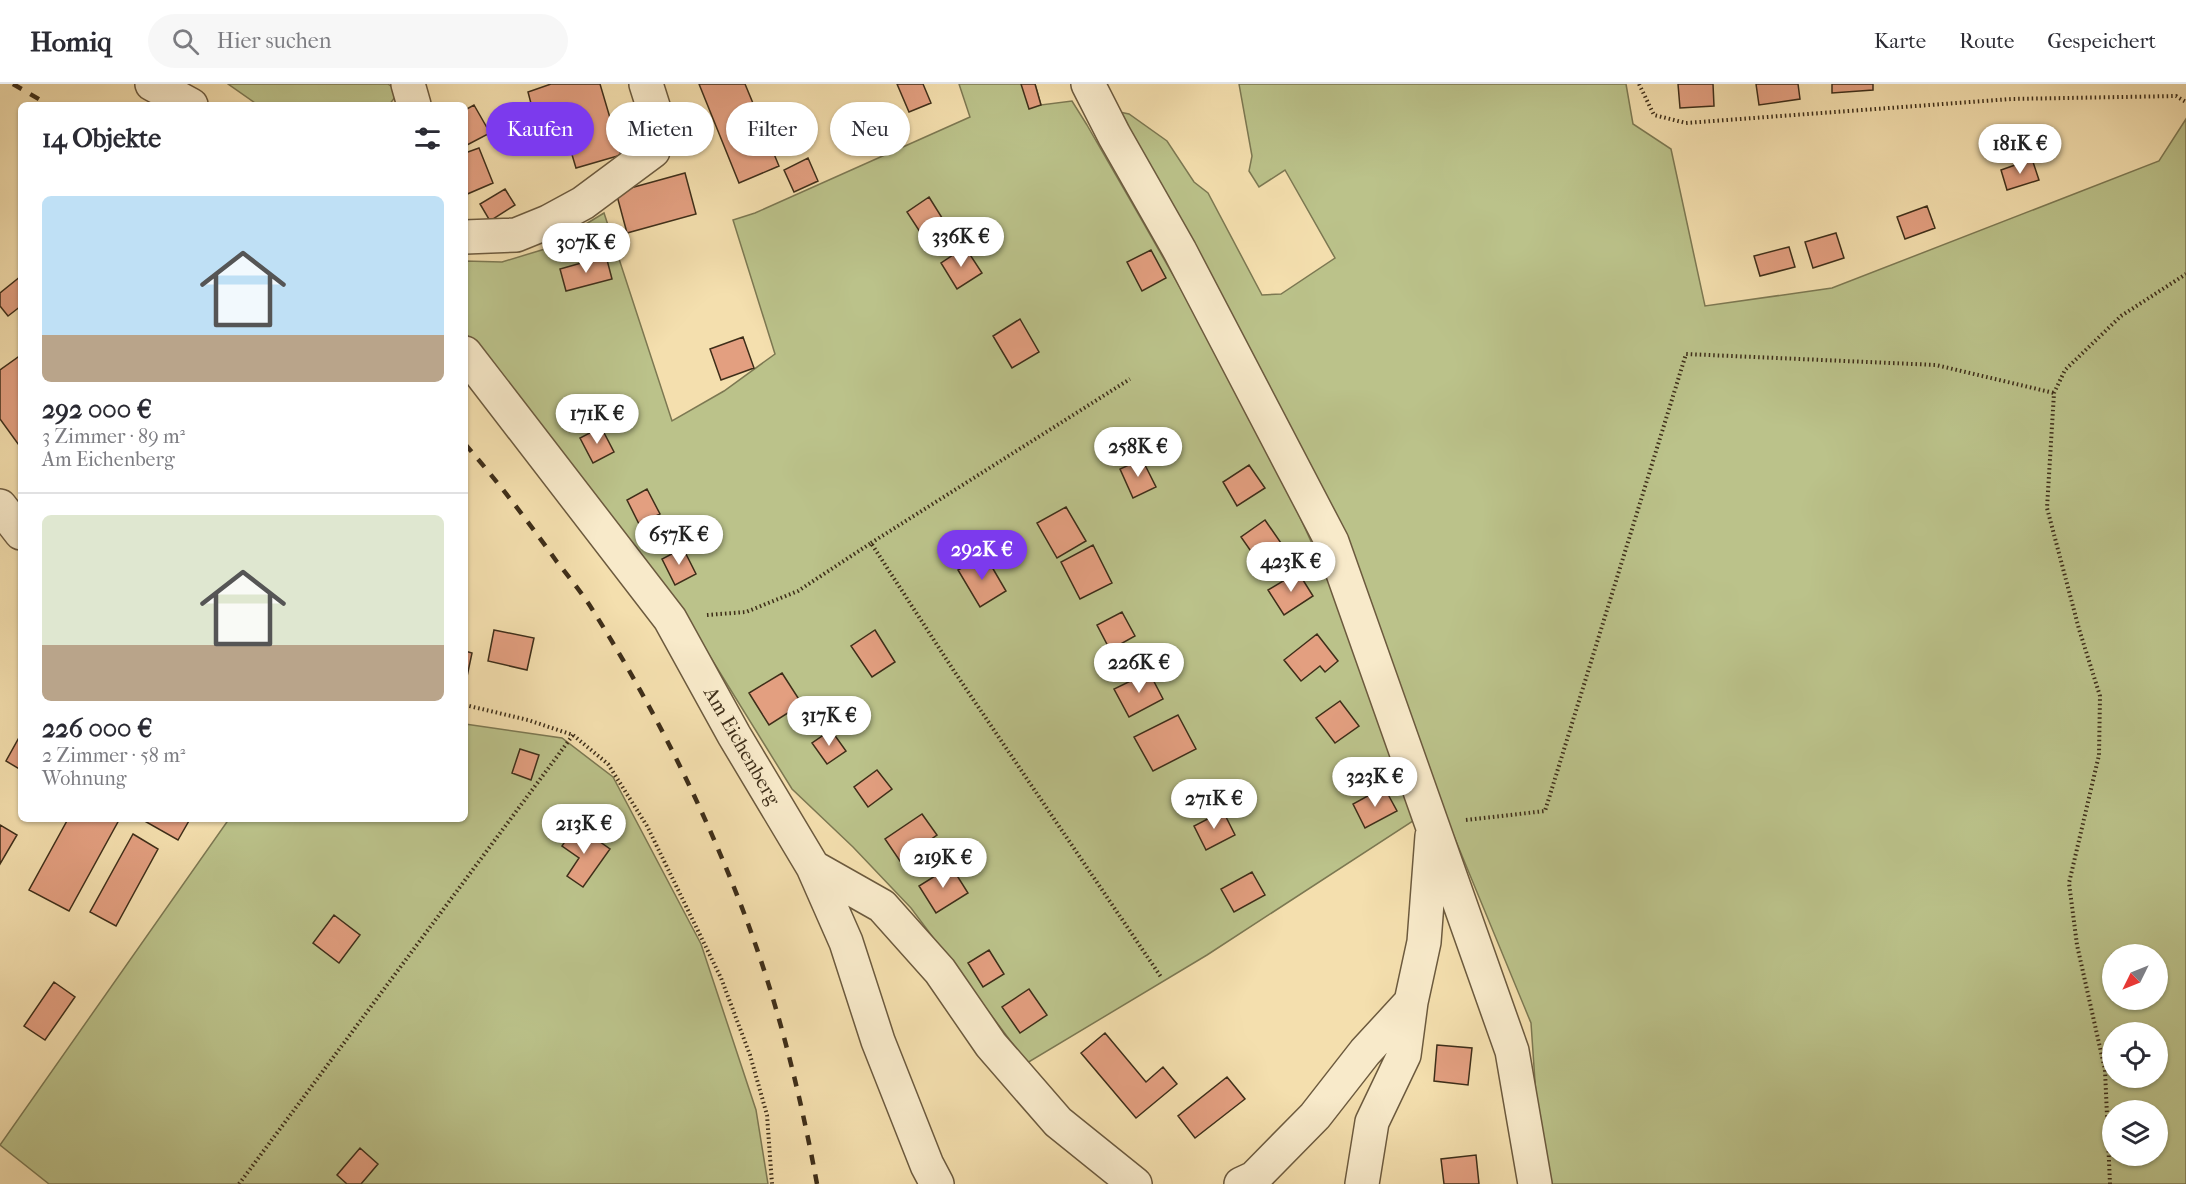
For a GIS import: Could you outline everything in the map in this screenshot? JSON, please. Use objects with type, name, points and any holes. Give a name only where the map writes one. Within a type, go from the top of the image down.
[{"type":"street","points":[[152,84],[185,102]]},
{"type":"street","points":[[408,84],[413,102]]},
{"type":"street","points":[[468,237],[516,235],[548,222],[583,203],[653,152],[659,125],[646,84]]},
{"type":"street","points":[[1091,89],[1180,251],[1332,542],[1444,823],[1512,1051],[1535,1184]]},
{"type":"street","name":"Am Eichenberg","points":[[468,357],[670,619],[734,735],[813,867],[846,942],[878,1041],[932,1175]]},
{"type":"street","points":[[0,506],[18,529]]},
{"type":"street","points":[[1362,1184],[1372,1122],[1404,1054],[1411,1002],[1424,942],[1444,823]]},
{"type":"street","points":[[813,867],[882,906],[940,971],[991,1045],[1058,1122],[1136,1184]]},
{"type":"street","points":[[1241,1184],[1254,1178],[1315,1116],[1365,1052],[1411,1002]]},
{"type":"path","points":[[1639,84],[1654,114],[1686,123],[2011,99],[2176,96],[2186,102]]},
{"type":"path","points":[[2110,1184],[2105,1070],[2077,945],[2069,883],[2099,755],[2100,696],[2079,629],[2047,508],[2054,393],[2065,370],[2121,316],[2186,274]]},
{"type":"path","points":[[1444,823],[1545,811],[1686,354],[1936,365],[2054,393]]},
{"type":"path","points":[[670,619],[746,612],[798,591],[1130,379]]},
{"type":"path","points":[[872,543],[954,671],[1161,977]]},
{"type":"path","points":[[468,706],[528,720],[573,735],[608,764],[647,826],[721,978],[750,1055],[767,1116],[772,1184]]},
{"type":"path","points":[[239,1184],[573,735]]},
{"type":"green space","points":[[228,84],[388,84],[399,92],[391,102],[254,102]]},
{"type":"green space","points":[[959,84],[1035,84],[1041,105],[1072,101],[1185,296],[1278,470],[1355,647],[1413,821],[1207,955],[1027,1063],[911,908],[853,847],[792,789],[701,642],[606,512],[468,336],[468,261],[502,262],[545,249],[604,213],[672,421],[724,391],[775,354],[733,220],[755,213],[883,156],[910,156],[910,144],[970,117]]},
{"type":"green space","points":[[1239,84],[1626,84],[1633,124],[1671,149],[1705,306],[1832,288],[2159,161],[2186,119],[2186,1184],[1542,1184],[1531,1023],[1333,543],[1110,110],[1129,114],[1167,141],[1194,182],[1208,193],[1262,295],[1281,294],[1335,258],[1285,170],[1259,187],[1249,171],[1252,156]]},
{"type":"green space","points":[[468,724],[562,738],[613,777],[701,944],[756,1110],[768,1184],[49,1184],[0,1145],[227,822],[468,822]]},
{"type":"building","points":[[551,84],[600,84],[606,104],[606,156],[618,156],[576,168],[572,156],[594,156],[594,102],[531,102],[528,92]]},
{"type":"building","points":[[699,84],[745,84],[752,102],[726,102],[726,151],[714,121],[714,102],[706,102]]},
{"type":"building","points":[[897,84],[923,84],[931,103],[910,112],[910,102],[905,102]]},
{"type":"building","points":[[1021,84],[1035,84],[1041,105],[1029,109]]},
{"type":"building","points":[[1678,84],[1713,84],[1714,106],[1680,108]]},
{"type":"building","points":[[1756,84],[1798,84],[1800,99],[1759,105]]},
{"type":"building","points":[[1832,84],[1873,84],[1873,90],[1832,93]]},
{"type":"building","points":[[474,105],[486,126],[486,135],[468,144],[468,108]]},
{"type":"building","points":[[479,148],[493,183],[468,194],[468,152]]},
{"type":"building","points":[[728,156],[775,156],[779,166],[739,183]]},
{"type":"building","points":[[808,158],[818,181],[794,192],[784,170]]},
{"type":"building","points":[[2032,159],[2039,180],[2007,190],[2001,170]]},
{"type":"building","points":[[685,173],[696,214],[627,233],[616,192]]},
{"type":"building","points":[[505,189],[515,205],[490,221],[480,204]]},
{"type":"building","points":[[929,197],[944,221],[922,235],[907,212]]},
{"type":"building","points":[[1927,206],[1935,228],[1905,239],[1897,217]]},
{"type":"building","points":[[1836,233],[1844,258],[1813,268],[1805,242]]},
{"type":"building","points":[[965,247],[982,273],[957,289],[941,263]]},
{"type":"building","points":[[1789,247],[1795,267],[1760,276],[1754,256]]},
{"type":"building","points":[[1151,250],[1166,278],[1142,291],[1127,262]]},
{"type":"building","points":[[606,256],[612,279],[566,291],[560,269]]},
{"type":"building","points":[[18,278],[18,308],[8,316],[0,306],[0,293]]},
{"type":"building","points":[[1020,319],[1039,352],[1012,368],[993,336]]},
{"type":"building","points":[[743,337],[754,368],[721,380],[710,349]]},
{"type":"building","points":[[18,357],[18,444],[0,419],[0,370]]},
{"type":"building","points":[[601,427],[614,452],[593,463],[580,438]]},
{"type":"building","points":[[1142,459],[1156,487],[1133,498],[1120,469]]},
{"type":"building","points":[[1249,465],[1265,488],[1237,506],[1223,482]]},
{"type":"building","points":[[647,489],[660,514],[639,524],[627,500]]},
{"type":"building","points":[[1066,507],[1086,541],[1057,558],[1037,523]]},
{"type":"building","points":[[1265,520],[1281,543],[1257,560],[1241,537]]},
{"type":"building","points":[[1093,545],[1112,583],[1080,599],[1061,562]]},
{"type":"building","points":[[683,548],[696,574],[675,585],[662,559]]},
{"type":"building","points":[[985,555],[1006,591],[980,607],[958,570]]},
{"type":"building","points":[[1298,572],[1313,596],[1284,615],[1268,590]]},
{"type":"building","points":[[1122,612],[1135,636],[1110,650],[1097,625]]},
{"type":"building","points":[[494,630],[534,638],[527,670],[488,661]]},
{"type":"building","points":[[875,630],[895,662],[872,677],[851,646]]},
{"type":"building","points":[[1317,634],[1338,661],[1325,672],[1320,666],[1301,681],[1284,660]]},
{"type":"building","points":[[468,652],[472,653],[468,672]]},
{"type":"building","points":[[1149,672],[1163,699],[1129,717],[1114,689]]},
{"type":"building","points":[[782,673],[802,704],[769,725],[749,693]]},
{"type":"building","points":[[1340,701],[1359,726],[1335,743],[1316,718]]},
{"type":"building","points":[[1178,715],[1196,749],[1153,771],[1134,737]]},
{"type":"building","points":[[831,730],[846,751],[827,764],[812,743]]},
{"type":"building","points":[[18,739],[18,768],[6,761]]},
{"type":"building","points":[[520,749],[539,755],[531,780],[512,773]]},
{"type":"building","points":[[877,770],[892,789],[868,807],[854,787]]},
{"type":"building","points":[[1384,787],[1397,811],[1365,828],[1353,804]]},
{"type":"building","points":[[1223,811],[1235,835],[1206,850],[1194,826]]},
{"type":"building","points":[[922,814],[937,835],[900,861],[885,839]]},
{"type":"building","points":[[66,822],[118,822],[69,911],[29,890]]},
{"type":"building","points":[[146,822],[188,822],[178,840]]},
{"type":"building","points":[[0,825],[17,835],[0,864]]},
{"type":"building","points":[[576,825],[610,849],[583,887],[567,876],[579,858],[562,846]]},
{"type":"building","points":[[133,834],[158,849],[116,926],[90,912]]},
{"type":"building","points":[[951,866],[968,893],[936,913],[919,886]]},
{"type":"building","points":[[1252,872],[1265,895],[1234,912],[1221,889]]},
{"type":"building","points":[[334,915],[360,935],[339,963],[313,943]]},
{"type":"building","points":[[989,950],[1004,974],[983,987],[968,963]]},
{"type":"building","points":[[54,982],[75,997],[45,1040],[24,1026]]},
{"type":"building","points":[[1029,989],[1047,1015],[1020,1033],[1002,1007]]},
{"type":"building","points":[[1105,1033],[1146,1082],[1163,1067],[1177,1084],[1136,1118],[1081,1053]]},
{"type":"building","points":[[1437,1045],[1472,1048],[1468,1085],[1434,1081]]},
{"type":"building","points":[[1227,1077],[1245,1099],[1195,1138],[1178,1116]]},
{"type":"building","points":[[360,1148],[378,1164],[361,1184],[347,1184],[337,1175]]},
{"type":"building","points":[[1476,1155],[1479,1184],[1444,1184],[1441,1159]]},
{"type":"railway","points":[[13,84],[44,102]]},
{"type":"railway","points":[[468,448],[588,603],[676,757],[712,835],[744,913],[767,979],[795,1081],[817,1184]]}]
